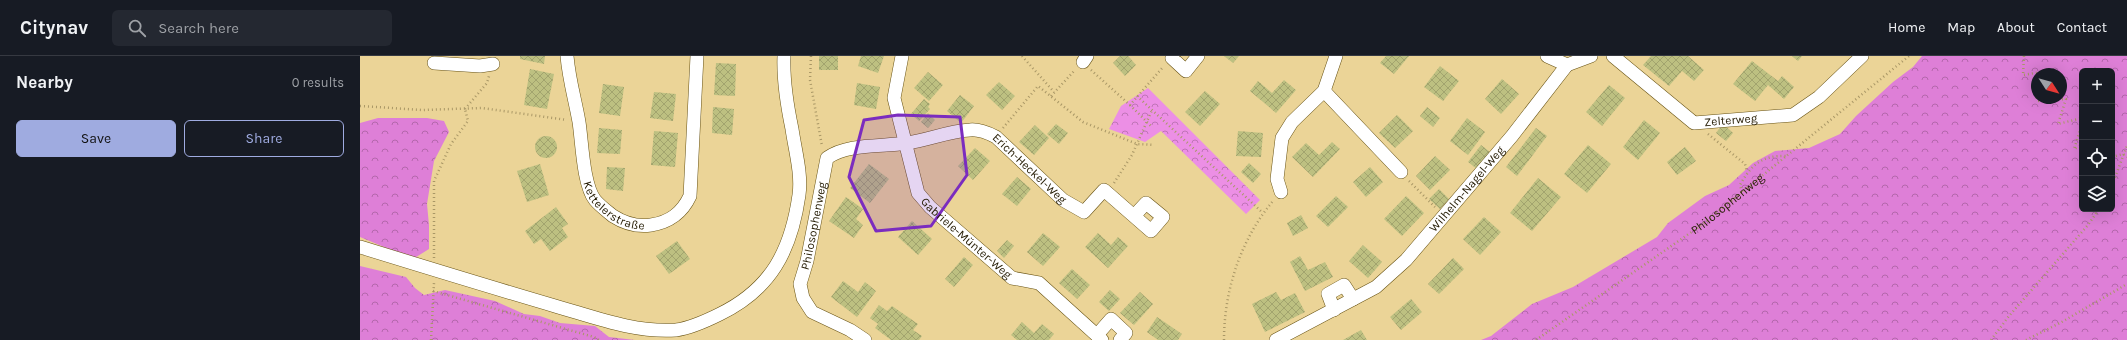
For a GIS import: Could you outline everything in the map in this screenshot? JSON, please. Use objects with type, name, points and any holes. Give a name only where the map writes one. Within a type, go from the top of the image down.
[{"type":"street","name":"Kettelerstraße","points":[[568,56],[568,79],[578,121],[583,166],[594,199],[623,222],[648,226],[663,223],[676,216],[686,205],[690,196],[697,56]]},
{"type":"street","points":[[360,247],[435,271],[615,323],[654,330],[677,330],[700,324],[740,304],[773,271],[785,250],[794,224],[799,193],[797,157],[790,118],[784,56]]},
{"type":"street","name":"Gabriele-Münter-Weg","points":[[902,56],[894,98],[918,193],[930,208],[1012,278],[1039,283],[1100,337],[1111,319],[1126,333],[1124,339]]},
{"type":"street","points":[[1173,56],[1172,58],[1186,71],[1198,56]]},
{"type":"street","points":[[1281,192],[1277,179],[1282,138],[1292,122],[1324,91],[1336,56]]},
{"type":"street","points":[[1546,56],[1567,65],[1591,56]]},
{"type":"street","name":"Zelterweg","points":[[1613,56],[1694,123],[1793,115],[1819,97],[1862,56]]},
{"type":"street","points":[[434,63],[480,66],[493,64]]},
{"type":"street","name":"Wilhelm-Nagel-Weg","points":[[1276,340],[1376,286],[1406,260],[1512,136],[1567,65]]},
{"type":"street","points":[[1324,91],[1401,172]]},
{"type":"street","name":"Erich-Heckel-Weg","points":[[906,143],[970,130],[985,131],[996,136],[1063,200],[1084,212],[1104,190]]},
{"type":"street","points":[[827,158],[835,152],[870,146],[906,143]]},
{"type":"street","name":"Philosophenweg","points":[[827,158],[807,261],[800,284],[803,298],[812,312],[850,330],[865,340]]},
{"type":"street","points":[[1104,190],[1134,216]]},
{"type":"path","points":[[811,56],[811,87],[819,136],[827,158]]},
{"type":"path","points":[[1022,56],[1054,92]]},
{"type":"path","name":"Philosophenweg","points":[[1536,340],[1703,224],[1909,56]]},
{"type":"path","points":[[2024,56],[2023,75],[2031,74]]},
{"type":"path","points":[[1051,96],[1085,59],[1152,127]]},
{"type":"path","points":[[465,109],[487,83],[493,64]]},
{"type":"path","points":[[1130,105],[1156,75]]},
{"type":"path","points":[[996,136],[1038,86],[1083,122],[1136,144],[1154,145]]},
{"type":"path","points":[[1137,96],[1263,213]]},
{"type":"path","points":[[2064,104],[2058,124],[2079,119]]},
{"type":"path","points":[[360,106],[422,110],[482,108],[578,121]]},
{"type":"path","points":[[431,340],[435,271],[433,245],[434,181],[451,144],[468,122],[465,109]]},
{"type":"path","points":[[1104,190],[1114,182],[1132,155],[1152,110]]},
{"type":"path","points":[[2079,133],[2074,149],[2079,146]]},
{"type":"path","points":[[1708,134],[1745,164],[1747,172]]},
{"type":"path","points":[[2115,177],[2127,146]]},
{"type":"path","points":[[2123,154],[2127,157]]},
{"type":"path","points":[[2115,156],[2123,154]]},
{"type":"path","points":[[1742,192],[1740,185],[1747,172],[1771,155],[1786,156]]},
{"type":"path","points":[[1401,172],[1443,217]]},
{"type":"path","points":[[1224,340],[1224,320],[1231,283],[1242,250],[1263,213],[1281,192]]},
{"type":"path","points":[[1991,340],[2009,316],[2088,225],[2096,212]]},
{"type":"path","points":[[2026,340],[2060,324],[2127,284]]},
{"type":"path","points":[[433,291],[594,337],[599,340]]},
{"type":"highlighted area","points":[[898,115],[960,117],[967,175],[931,226],[876,231],[849,177],[864,120]]},
{"type":"green space","points":[[1922,56],[2127,56],[2127,340],[1481,340],[1491,336],[1532,304],[1573,287],[1657,237],[1668,223],[1705,196],[1729,185],[1753,163],[1775,151],[1809,148],[1840,134],[1856,116],[1893,82],[1913,67]]},
{"type":"green space","points":[[1148,88],[1260,200],[1246,214],[1161,131],[1145,142],[1109,129],[1121,106]]},
{"type":"green space","points":[[378,118],[427,118],[444,121],[449,132],[434,161],[427,204],[429,249],[413,259],[360,237],[360,123]]},
{"type":"green space","points":[[360,266],[406,277],[415,288],[424,295],[445,290],[495,301],[524,314],[540,316],[560,323],[595,326],[609,337],[635,340],[360,340]]},
{"type":"building","points":[[520,56],[545,56],[544,64],[520,59]]},
{"type":"building","points":[[819,56],[838,56],[838,70],[819,70]]},
{"type":"building","points":[[861,56],[884,56],[878,73],[858,66]]},
{"type":"building","points":[[1120,56],[1128,56],[1136,65],[1125,76],[1113,63]]},
{"type":"building","points":[[1224,56],[1239,56],[1233,63]]},
{"type":"building","points":[[1386,56],[1409,56],[1394,74],[1380,63]]},
{"type":"building","points":[[1651,56],[1688,56],[1704,70],[1694,81],[1682,71],[1669,86],[1643,65]]},
{"type":"building","points":[[1792,56],[1802,56],[1798,61]]},
{"type":"building","points":[[1752,61],[1778,81],[1782,76],[1794,87],[1784,99],[1768,85],[1755,101],[1733,84]]},
{"type":"building","points":[[716,63],[736,64],[735,96],[714,95]]},
{"type":"building","points":[[1440,66],[1459,81],[1443,101],[1424,87]]},
{"type":"building","points":[[530,69],[554,74],[547,109],[524,105]]},
{"type":"building","points":[[928,72],[943,85],[929,101],[914,88]]},
{"type":"building","points":[[1502,79],[1519,94],[1501,114],[1485,99]]},
{"type":"building","points":[[1284,80],[1296,90],[1276,113],[1250,91],[1258,81],[1272,93]]},
{"type":"building","points":[[999,82],[1015,96],[1002,110],[986,95]]},
{"type":"building","points":[[857,83],[880,87],[876,109],[854,105]]},
{"type":"building","points":[[603,84],[624,87],[620,116],[599,113]]},
{"type":"building","points":[[1609,85],[1625,98],[1602,126],[1586,112]]},
{"type":"building","points":[[1205,91],[1220,104],[1200,126],[1185,112]]},
{"type":"building","points":[[654,92],[676,94],[673,121],[650,118]]},
{"type":"building","points":[[960,95],[974,106],[961,123],[947,111]]},
{"type":"building","points":[[924,99],[930,104],[928,107],[930,109],[919,121],[911,114]]},
{"type":"building","points":[[713,107],[734,109],[732,135],[712,133]]},
{"type":"building","points":[[1427,107],[1440,118],[1433,127],[1420,116]]},
{"type":"building","points":[[928,113],[935,120],[928,128],[921,122]]},
{"type":"building","points":[[1397,115],[1413,131],[1395,148],[1379,133]]},
{"type":"building","points":[[1467,118],[1485,132],[1468,155],[1450,141]]},
{"type":"building","points":[[1644,120],[1660,133],[1638,160],[1623,147]]},
{"type":"building","points":[[1056,124],[1068,133],[1059,144],[1047,134]]},
{"type":"building","points":[[1723,124],[1733,133],[1726,141],[1716,133]]},
{"type":"building","points":[[1035,125],[1049,138],[1034,155],[1019,142]]},
{"type":"building","points":[[599,128],[622,130],[620,154],[597,153]]},
{"type":"building","points":[[1536,128],[1547,136],[1517,176],[1506,167]]},
{"type":"building","points":[[654,131],[678,133],[675,167],[651,165]]},
{"type":"building","points":[[1238,131],[1263,133],[1261,157],[1236,156]]},
{"type":"building","points":[[546,136],[554,139],[557,147],[554,155],[546,158],[538,155],[535,147],[538,139]]},
{"type":"building","points":[[1332,142],[1340,149],[1313,177],[1292,157],[1306,143],[1319,155]]},
{"type":"building","points":[[1481,145],[1490,152],[1477,169],[1468,162]]},
{"type":"building","points":[[1588,145],[1611,164],[1587,193],[1564,174]]},
{"type":"building","points":[[1685,147],[1696,161],[1677,175],[1667,162]]},
{"type":"building","points":[[975,148],[990,161],[973,180],[958,166]]},
{"type":"building","points":[[1435,156],[1450,170],[1430,190],[1416,176]]},
{"type":"building","points":[[1249,163],[1261,174],[1253,183],[1241,172]]},
{"type":"building","points":[[540,164],[549,195],[527,202],[517,171]]},
{"type":"building","points":[[869,164],[889,179],[870,203],[850,188]]},
{"type":"building","points":[[607,167],[625,168],[623,191],[606,189]]},
{"type":"building","points":[[1370,167],[1383,182],[1366,197],[1353,182]]},
{"type":"building","points":[[1017,177],[1031,189],[1017,206],[1002,194]]},
{"type":"building","points":[[1538,178],[1561,197],[1532,231],[1510,213]]},
{"type":"building","points":[[1439,189],[1449,199],[1440,209],[1429,199]]},
{"type":"building","points":[[1336,196],[1348,207],[1328,227],[1316,216]]},
{"type":"building","points":[[1406,196],[1424,213],[1402,236],[1384,219]]},
{"type":"building","points":[[846,197],[863,209],[856,219],[863,225],[854,238],[829,221]]},
{"type":"building","points":[[556,207],[568,224],[562,228],[568,237],[550,251],[541,239],[534,244],[525,231]]},
{"type":"building","points":[[1301,215],[1308,228],[1293,236],[1287,223]]},
{"type":"building","points":[[1484,217],[1501,232],[1480,255],[1463,239]]},
{"type":"building","points":[[912,221],[932,239],[918,255],[898,237]]},
{"type":"building","points":[[1043,233],[1060,247],[1043,266],[1027,252]]},
{"type":"building","points":[[1098,233],[1111,245],[1118,237],[1128,246],[1108,268],[1085,247]]},
{"type":"building","points":[[1007,240],[1014,246],[1004,258],[997,251]]},
{"type":"building","points":[[677,241],[690,259],[669,274],[656,256]]},
{"type":"building","points":[[1363,245],[1382,262],[1368,278],[1349,261]]},
{"type":"building","points":[[1300,256],[1308,270],[1325,262],[1333,277],[1305,291],[1290,262]]},
{"type":"building","points":[[964,257],[973,265],[954,287],[945,279]]},
{"type":"building","points":[[1453,258],[1464,269],[1439,294],[1428,284]]},
{"type":"building","points":[[1072,269],[1090,285],[1077,299],[1059,283]]},
{"type":"building","points":[[843,281],[858,292],[865,282],[876,291],[857,317],[831,297]]},
{"type":"building","points":[[1110,290],[1120,299],[1109,311],[1099,302]]},
{"type":"building","points":[[1140,292],[1153,304],[1134,325],[1120,313]]},
{"type":"building","points":[[1276,292],[1281,300],[1295,293],[1305,312],[1265,332],[1252,304]]},
{"type":"building","points":[[1411,299],[1422,312],[1401,330],[1390,317]]},
{"type":"building","points":[[879,305],[887,311],[892,306],[918,324],[913,330],[922,336],[919,340],[891,340],[875,328],[878,324],[870,318]]},
{"type":"building","points":[[1157,317],[1182,334],[1178,340],[1158,340],[1147,332]]},
{"type":"building","points":[[1022,322],[1034,333],[1042,324],[1054,334],[1049,340],[1017,340],[1011,335]]},
{"type":"building","points":[[1361,330],[1367,340],[1343,340]]}]
